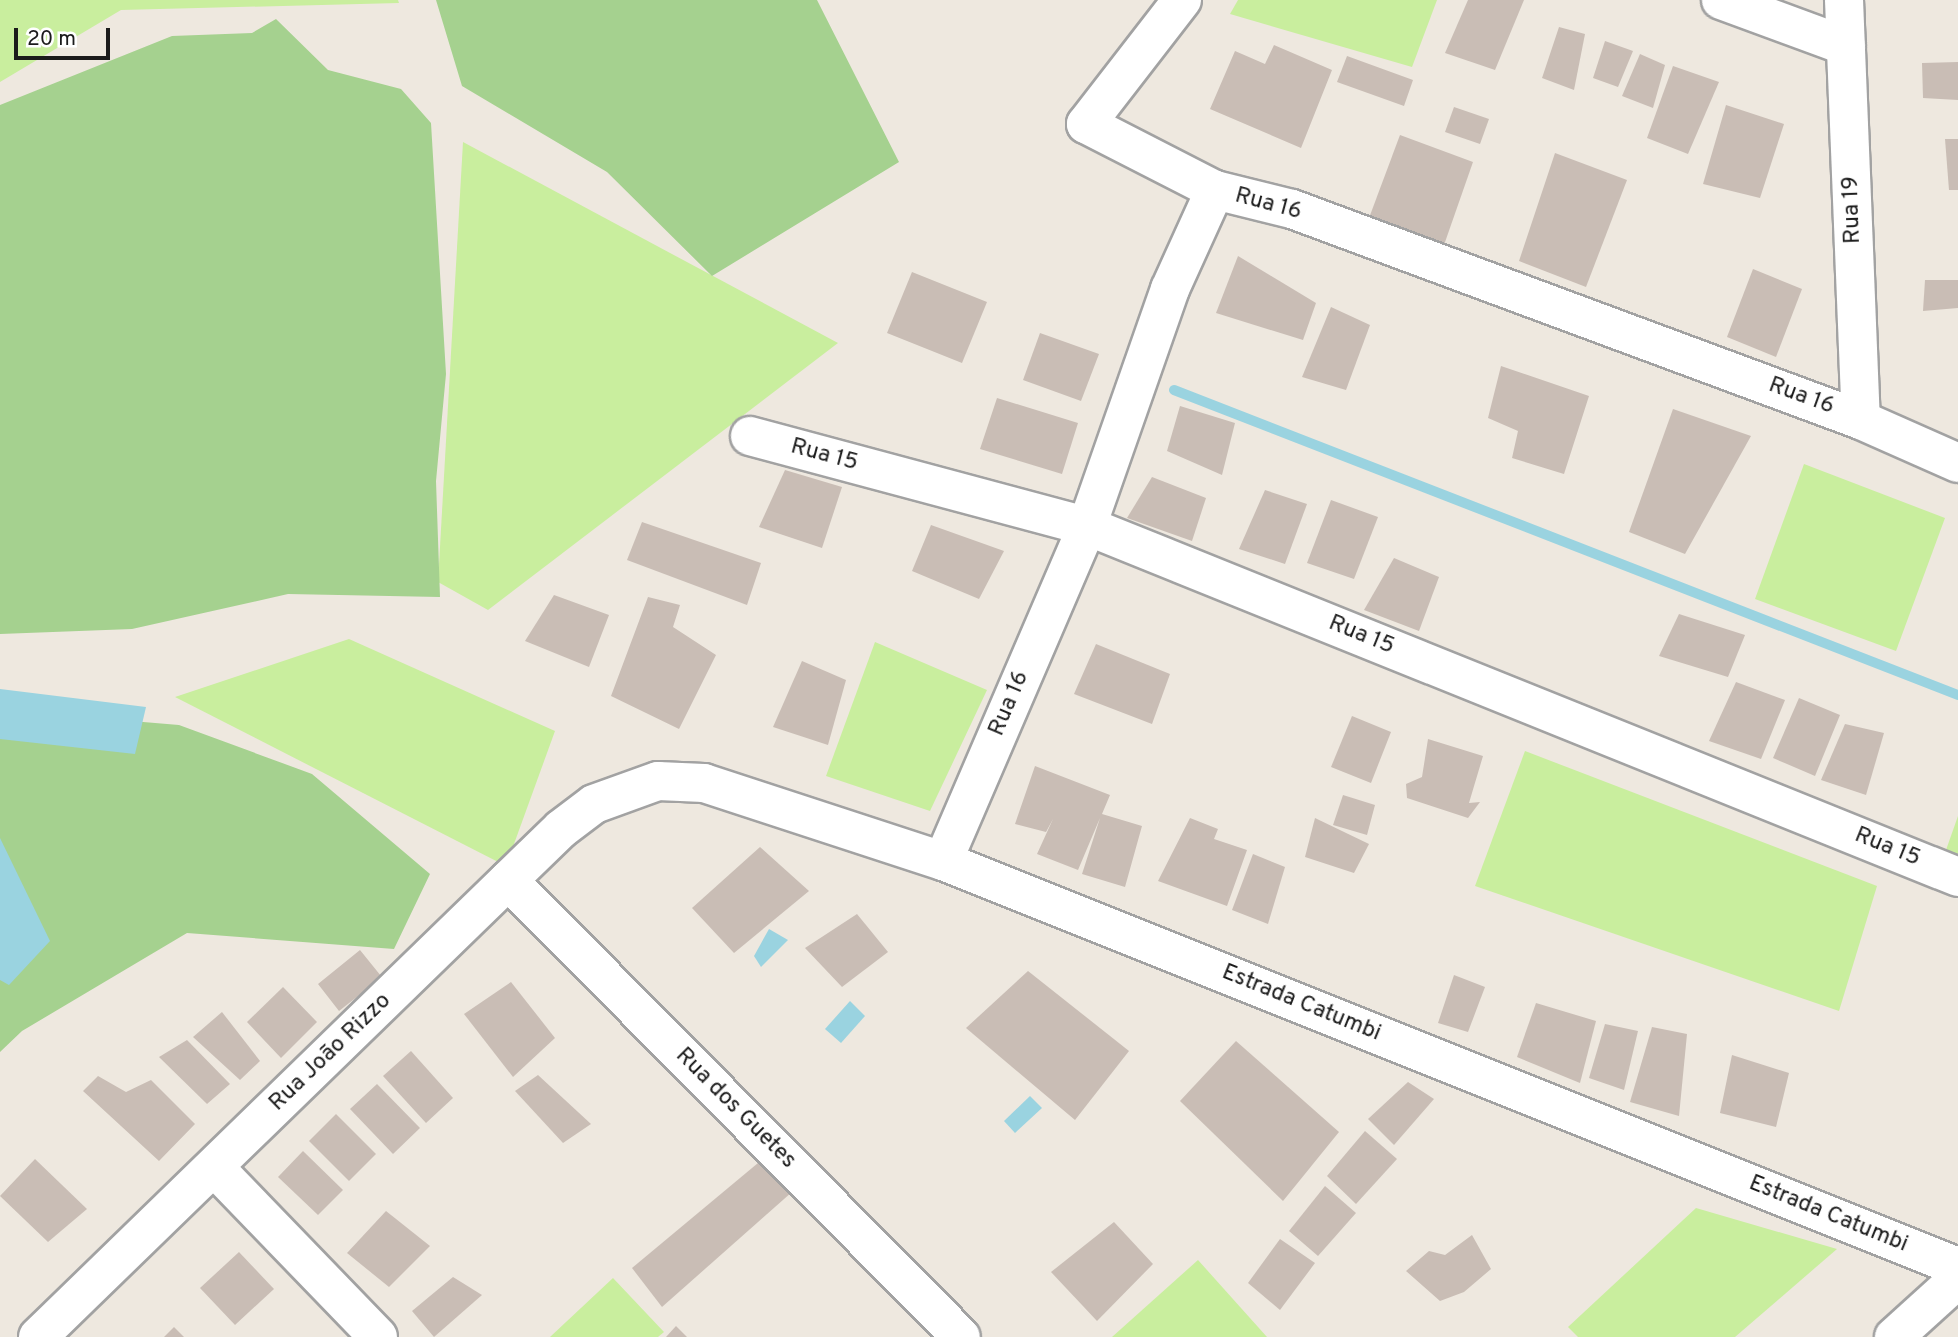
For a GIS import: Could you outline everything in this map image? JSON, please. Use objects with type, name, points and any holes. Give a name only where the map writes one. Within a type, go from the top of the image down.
[{"type":"street","points":[[1182,0],[1086,124],[1215,190]]},
{"type":"street","points":[[1721,0],[1846,46]]},
{"type":"street","name":"Rua 19","points":[[1844,0],[1861,420]]},
{"type":"street","name":"Rua 16","points":[[943,861],[1087,526],[1170,289],[1215,190],[1292,209],[1861,420],[1958,463]]},
{"type":"street","name":"Rua 15","points":[[750,436],[1087,526],[1958,877]]},
{"type":"street","name":"Estrada Catumbi","points":[[635,785],[704,783],[943,861],[1958,1267]]},
{"type":"street","name":"Rua João Rizzo","points":[[38,1337],[561,829],[635,785]]},
{"type":"street","name":"Rua dos Guetes","points":[[508,880],[961,1337]]},
{"type":"street","points":[[214,1167],[378,1337]]},
{"type":"street","points":[[1894,1337],[1958,1279]]},
{"type":"green space","points":[[0,0],[398,0],[399,3],[121,10],[0,82]]},
{"type":"green space","points":[[436,0],[817,0],[899,162],[712,276],[607,172],[462,86]]},
{"type":"green space","points":[[1238,0],[1437,0],[1412,67],[1230,14]]},
{"type":"green space","points":[[276,19],[328,70],[401,89],[431,123],[446,374],[436,481],[440,597],[288,594],[132,629],[0,634],[0,105],[172,36],[252,33]]},
{"type":"green space","points":[[463,142],[838,343],[488,610],[438,582]]},
{"type":"green space","points":[[1804,464],[1945,518],[1896,651],[1755,599]]},
{"type":"green space","points":[[349,639],[555,731],[506,866],[175,697]]},
{"type":"green space","points":[[875,642],[987,690],[930,811],[826,776]]},
{"type":"green space","points":[[0,710],[179,725],[312,774],[430,874],[394,949],[187,933],[22,1031],[0,1052]]},
{"type":"green space","points":[[1525,751],[1877,886],[1839,1011],[1475,886]]},
{"type":"green space","points":[[1958,816],[1958,855],[1946,850]]},
{"type":"green space","points":[[1696,1208],[1837,1249],[1735,1337],[1578,1337],[1568,1327]]},
{"type":"green space","points":[[1198,1260],[1267,1337],[1112,1337]]},
{"type":"green space","points":[[613,1278],[664,1332],[658,1337],[550,1337]]},
{"type":"water","points":[[0,689],[146,707],[135,754],[0,739]]},
{"type":"water","points":[[0,838],[50,941],[9,985],[0,980]]},
{"type":"water","points":[[769,929],[788,940],[761,967],[754,956]]},
{"type":"water","points":[[850,1001],[865,1016],[841,1043],[825,1029]]},
{"type":"water","points":[[1030,1096],[1042,1108],[1015,1133],[1004,1121]]},
{"type":"building","points":[[1468,0],[1524,0],[1495,70],[1445,53]]},
{"type":"building","points":[[1559,27],[1585,34],[1574,90],[1542,78]]},
{"type":"building","points":[[1605,41],[1633,51],[1618,87],[1593,78]]},
{"type":"building","points":[[1274,45],[1332,70],[1301,148],[1210,109],[1235,51],[1265,64]]},
{"type":"building","points":[[1640,54],[1665,65],[1653,108],[1622,96]]},
{"type":"building","points":[[1347,56],[1413,80],[1404,106],[1337,82]]},
{"type":"building","points":[[1958,62],[1958,100],[1923,98],[1922,63]]},
{"type":"building","points":[[1673,66],[1719,82],[1688,154],[1647,138]]},
{"type":"building","points":[[1726,105],[1784,124],[1760,198],[1703,184]]},
{"type":"building","points":[[1454,107],[1489,119],[1480,144],[1445,132]]},
{"type":"building","points":[[1400,135],[1473,162],[1444,245],[1369,218]]},
{"type":"building","points":[[1945,139],[1958,139],[1958,190],[1949,190]]},
{"type":"building","points":[[1555,153],[1627,180],[1586,287],[1519,261]]},
{"type":"building","points":[[1238,256],[1316,303],[1303,340],[1216,313]]},
{"type":"building","points":[[1753,269],[1802,289],[1776,357],[1727,337]]},
{"type":"building","points":[[912,272],[987,302],[962,363],[887,333]]},
{"type":"building","points":[[1925,280],[1958,280],[1958,308],[1923,311]]},
{"type":"building","points":[[1331,307],[1370,325],[1346,390],[1302,377]]},
{"type":"building","points":[[1040,333],[1099,354],[1081,401],[1023,380]]},
{"type":"building","points":[[1501,366],[1589,396],[1564,474],[1512,458],[1518,431],[1488,418]]},
{"type":"building","points":[[997,398],[1078,423],[1062,474],[980,449]]},
{"type":"building","points":[[1180,406],[1235,423],[1222,475],[1167,451]]},
{"type":"building","points":[[1673,409],[1751,436],[1685,554],[1629,532]]},
{"type":"building","points":[[785,470],[842,487],[822,548],[759,527]]},
{"type":"building","points":[[1152,477],[1206,498],[1192,541],[1127,518]]},
{"type":"building","points":[[1265,490],[1307,504],[1285,564],[1239,549]]},
{"type":"building","points":[[1331,500],[1378,517],[1354,579],[1307,563]]},
{"type":"building","points":[[642,522],[761,563],[747,605],[627,560]]},
{"type":"building","points":[[931,525],[1004,551],[979,599],[912,571]]},
{"type":"building","points":[[1394,558],[1439,577],[1419,631],[1364,610]]},
{"type":"building","points":[[554,595],[609,615],[589,667],[525,641]]},
{"type":"building","points":[[648,597],[680,605],[673,627],[716,655],[679,729],[611,696]]},
{"type":"building","points":[[1679,614],[1745,635],[1728,677],[1659,656]]},
{"type":"building","points":[[1096,644],[1170,674],[1152,724],[1074,694]]},
{"type":"building","points":[[802,661],[846,680],[828,745],[773,727]]},
{"type":"building","points":[[1736,682],[1785,700],[1761,759],[1709,741]]},
{"type":"building","points":[[1799,698],[1840,715],[1815,776],[1773,758]]},
{"type":"building","points":[[1352,716],[1391,732],[1371,783],[1331,767]]},
{"type":"building","points":[[1845,724],[1884,733],[1866,795],[1821,780]]},
{"type":"building","points":[[1428,739],[1483,756],[1469,803],[1480,802],[1468,818],[1407,798],[1406,784],[1422,777]]},
{"type":"building","points":[[1035,766],[1110,795],[1102,814],[1142,826],[1125,887],[1082,874],[1100,818],[1078,870],[1037,854],[1053,819],[1046,832],[1015,824]]},
{"type":"building","points":[[1343,795],[1375,805],[1367,835],[1333,825]]},
{"type":"building","points":[[1190,818],[1218,829],[1214,839],[1247,850],[1227,906],[1158,881]]},
{"type":"building","points":[[1315,818],[1369,844],[1354,873],[1305,857]]},
{"type":"building","points":[[760,847],[809,891],[734,953],[692,908]]},
{"type":"building","points":[[1253,854],[1285,867],[1268,924],[1232,910]]},
{"type":"building","points":[[857,914],[888,952],[842,987],[805,948]]},
{"type":"building","points":[[360,950],[381,976],[386,974],[339,1011],[318,984]]},
{"type":"building","points":[[1028,971],[1129,1051],[1075,1120],[966,1028]]},
{"type":"building","points":[[1454,975],[1485,987],[1468,1032],[1438,1023]]},
{"type":"building","points":[[511,982],[555,1038],[513,1077],[464,1014]]},
{"type":"building","points":[[283,987],[317,1022],[281,1058],[247,1022]]},
{"type":"building","points":[[1536,1003],[1596,1021],[1580,1083],[1517,1057]]},
{"type":"building","points":[[222,1012],[260,1061],[240,1080],[193,1037]]},
{"type":"building","points":[[1605,1024],[1638,1031],[1624,1090],[1589,1078]]},
{"type":"building","points":[[1652,1027],[1687,1034],[1679,1116],[1630,1102]]},
{"type":"building","points":[[187,1040],[230,1084],[207,1104],[159,1057]]},
{"type":"building","points":[[1236,1041],[1339,1132],[1283,1201],[1180,1101]]},
{"type":"building","points":[[411,1051],[453,1098],[426,1123],[383,1076]]},
{"type":"building","points":[[1732,1055],[1789,1073],[1776,1127],[1720,1113]]},
{"type":"building","points":[[538,1075],[591,1124],[563,1143],[515,1091]]},
{"type":"building","points":[[98,1076],[126,1092],[151,1080],[195,1124],[159,1161],[83,1091]]},
{"type":"building","points":[[1408,1082],[1434,1099],[1394,1145],[1368,1119]]},
{"type":"building","points":[[377,1084],[420,1128],[393,1154],[350,1109]]},
{"type":"building","points":[[336,1114],[376,1154],[349,1181],[309,1141]]},
{"type":"building","points":[[1365,1131],[1397,1159],[1356,1204],[1327,1176]]},
{"type":"building","points":[[303,1151],[343,1190],[318,1215],[278,1177]]},
{"type":"building","points":[[764,1158],[792,1192],[662,1307],[632,1268]]},
{"type":"building","points":[[35,1159],[87,1209],[48,1242],[0,1196]]},
{"type":"building","points":[[1325,1186],[1356,1213],[1318,1256],[1289,1231]]},
{"type":"building","points":[[386,1211],[430,1246],[389,1287],[347,1253]]},
{"type":"building","points":[[1114,1222],[1153,1264],[1097,1321],[1051,1272]]},
{"type":"building","points":[[1472,1235],[1491,1269],[1464,1292],[1440,1301],[1406,1271],[1429,1251],[1445,1255]]},
{"type":"building","points":[[1280,1239],[1315,1263],[1280,1310],[1248,1283]]},
{"type":"building","points":[[239,1252],[274,1289],[235,1325],[200,1288]]},
{"type":"building","points":[[453,1277],[482,1295],[434,1337],[412,1311]]},
{"type":"building","points":[[676,1326],[687,1337],[666,1337]]},
{"type":"building","points":[[174,1327],[184,1337],[164,1337]]},
{"type":"waterway","points":[[1174,390],[1958,695]]}]
